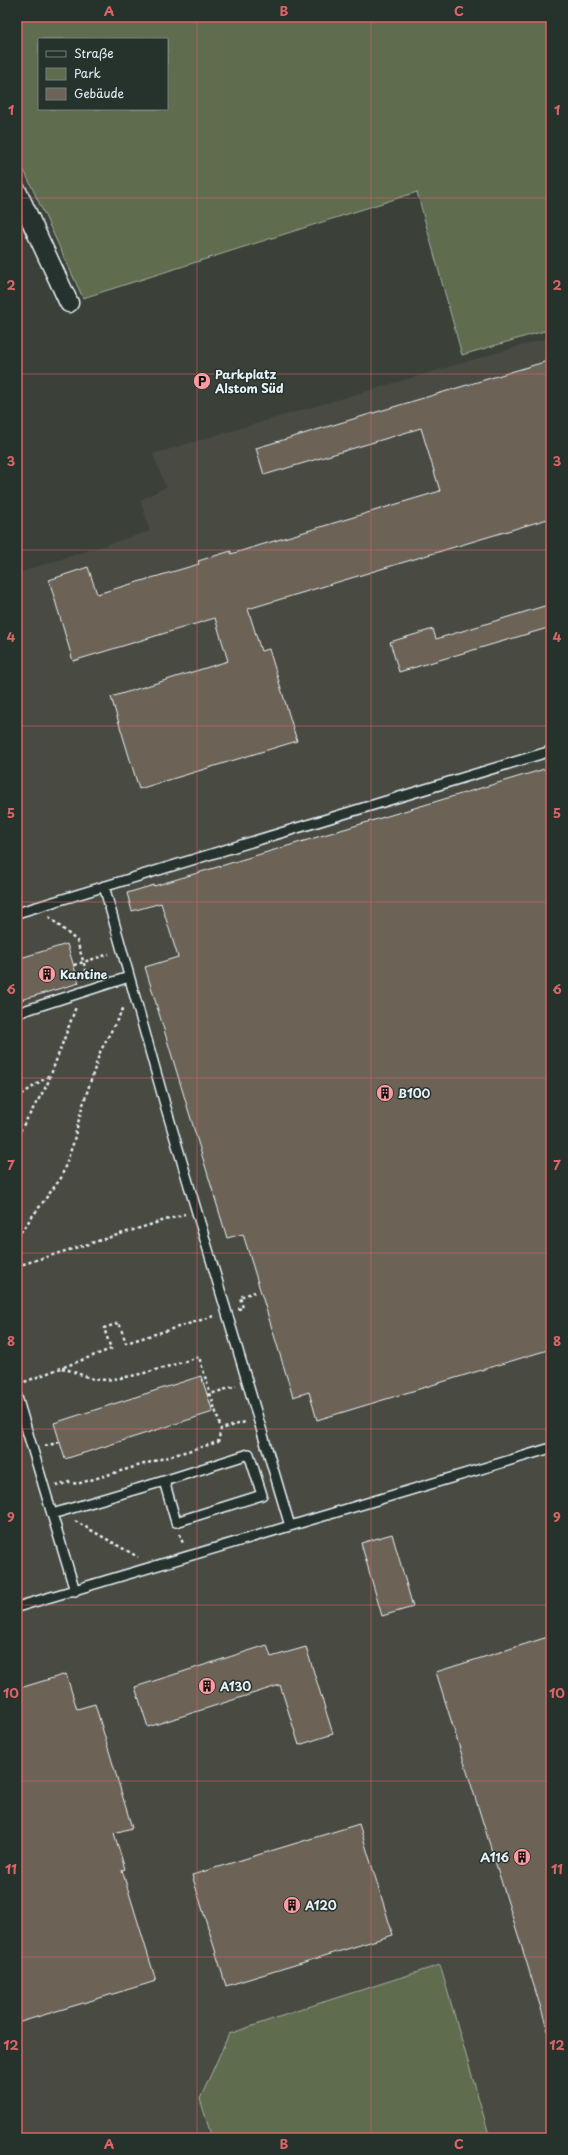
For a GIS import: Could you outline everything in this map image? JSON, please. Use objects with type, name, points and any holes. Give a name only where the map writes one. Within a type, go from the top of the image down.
[{"type":"street","points":[[17,191],[69,303]]},
{"type":"lane","points":[[17,913],[551,751]]},
{"type":"lane","points":[[104,886],[121,950],[246,1383],[290,1526]]},
{"type":"lane","points":[[17,1013],[129,977]]},
{"type":"lane","points":[[17,1397],[45,1489],[56,1513],[75,1591]]},
{"type":"lane","points":[[17,1607],[75,1591],[551,1448]]},
{"type":"lane","points":[[56,1513],[249,1454],[262,1495],[176,1522],[164,1481]]},
{"type":"path","points":[[38,907],[77,941],[92,990]]},
{"type":"path","points":[[74,965],[121,950]]},
{"type":"path","points":[[17,1237],[60,1178],[73,1144],[81,1111],[100,1052],[133,991]]},
{"type":"path","points":[[17,1136],[47,1085],[74,1017],[80,993]]},
{"type":"path","points":[[17,1098],[52,1073]]},
{"type":"path","points":[[17,1266],[197,1211]]},
{"type":"path","points":[[17,1384],[111,1349],[104,1328],[119,1323],[126,1343],[243,1308],[240,1297],[256,1292]]},
{"type":"path","points":[[45,1489],[69,1482],[77,1484],[218,1442],[221,1429],[209,1394],[199,1357],[162,1369],[103,1379],[95,1379],[62,1368]]},
{"type":"path","points":[[209,1394],[246,1383]]},
{"type":"path","points":[[221,1429],[257,1418]]},
{"type":"path","points":[[56,1513],[154,1567]]},
{"type":"path","points":[[176,1522],[187,1557]]},
{"type":"shaded area","points":[[551,337],[551,2138],[17,2138],[17,573],[150,531],[140,500],[166,487],[153,454]]},
{"type":"green space","points":[[17,17],[551,17],[551,329],[462,355],[417,192],[83,298],[17,155]]},
{"type":"green space","points":[[440,1965],[490,2138],[212,2138],[200,2099],[229,2034]]},
{"type":"building","points":[[551,360],[551,518],[248,609],[261,651],[269,649],[297,741],[139,789],[111,697],[228,661],[215,618],[73,661],[49,580],[88,567],[97,594],[199,564],[198,561],[231,551],[231,554],[440,491],[421,428],[264,475],[256,448]]},
{"type":"building","points":[[551,604],[551,627],[399,672],[390,642],[433,629],[436,639]]},
{"type":"building","name":"B100","points":[[551,767],[551,1349],[317,1420],[309,1392],[293,1397],[243,1234],[227,1238],[145,967],[178,957],[161,903],[132,911],[127,893]]},
{"type":"building","name":"Kantine","points":[[67,944],[79,983],[17,1001],[17,959]]},
{"type":"building","points":[[201,1376],[213,1412],[65,1459],[54,1423]]},
{"type":"building","points":[[392,1534],[413,1607],[382,1616],[361,1543]]},
{"type":"building","name":"A116","points":[[551,1636],[551,2030],[548,2031],[436,1672]]},
{"type":"building","name":"A130","points":[[267,1645],[271,1657],[306,1647],[333,1734],[299,1745],[280,1685],[148,1727],[135,1687]]},
{"type":"building","points":[[66,1674],[77,1709],[95,1704],[132,1828],[114,1833],[125,1869],[122,1870],[156,1981],[17,2023],[17,1689]]},
{"type":"building","name":"A120","points":[[359,1824],[393,1935],[226,1986],[192,1875]]},
{"type":"place","name":"Parkplatz Alstom Süd","points":[[202,381]]},
{"type":"place","name":"Kantine","points":[[47,974]]},
{"type":"place","name":"B100","points":[[385,1093]]},
{"type":"place","name":"A130","points":[[207,1686]]},
{"type":"place","name":"A116","points":[[522,1857]]},
{"type":"place","name":"A120","points":[[292,1905]]}]
